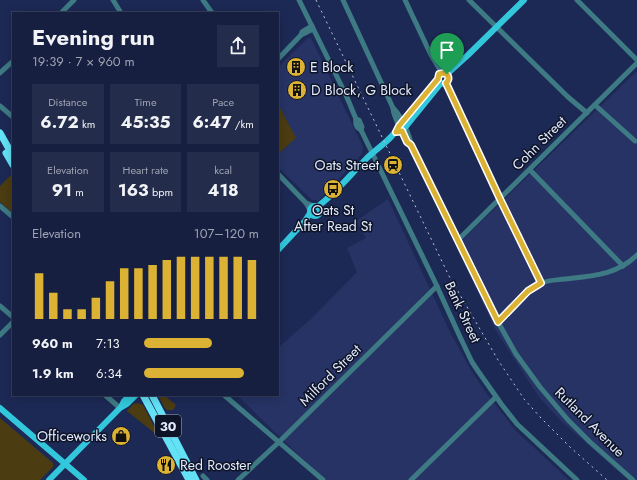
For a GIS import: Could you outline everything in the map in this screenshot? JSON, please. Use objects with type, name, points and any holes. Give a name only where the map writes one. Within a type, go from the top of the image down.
[{"type":"highway","points":[[0,133],[12,154]]},
{"type":"highway","points":[[0,142],[12,163]]},
{"type":"highway","name":"30","points":[[144,396],[190,480]]},
{"type":"highway","name":"30","points":[[153,396],[196,480]]},
{"type":"main road","points":[[441,82],[439,74],[444,74],[468,55],[524,0]]},
{"type":"main road","points":[[279,249],[314,211],[344,184],[373,152],[401,128],[441,82],[448,79],[444,74]]},
{"type":"main road","points":[[49,480],[120,408],[129,396]]},
{"type":"main road","points":[[120,408],[127,404],[135,396]]},
{"type":"main road","points":[[0,408],[84,480]]},
{"type":"street","points":[[62,12],[74,0]]},
{"type":"street","points":[[113,0],[120,12]]},
{"type":"street","points":[[204,0],[211,12]]},
{"type":"street","name":"Bank Street","points":[[299,0],[346,95],[356,119],[359,120],[362,127],[361,130],[373,152],[472,362],[517,424],[577,480]]},
{"type":"street","name":"Rutland Avenue","points":[[343,0],[393,108],[396,110],[401,128],[411,140],[411,145],[498,322],[516,354],[552,403],[590,442],[633,480]]},
{"type":"street","points":[[405,0],[432,55],[444,74]]},
{"type":"street","points":[[469,0],[568,97],[587,113]]},
{"type":"street","points":[[577,0],[637,62]]},
{"type":"street","points":[[279,58],[301,35],[302,32],[313,28]]},
{"type":"street","points":[[0,73],[12,62]]},
{"type":"street","name":"Cohn Street","points":[[458,240],[637,62]]},
{"type":"street","points":[[441,82],[541,283]]},
{"type":"street","points":[[595,105],[634,141]]},
{"type":"street","points":[[0,106],[12,116]]},
{"type":"street","points":[[530,170],[622,266]]},
{"type":"street","points":[[279,175],[314,211]]},
{"type":"street","points":[[0,206],[12,216]]},
{"type":"street","points":[[498,322],[528,291],[541,283],[608,273],[632,260],[637,255]]},
{"type":"street","name":"Milford Street","points":[[238,480],[279,442],[437,286]]},
{"type":"street","points":[[0,306],[12,316]]},
{"type":"street","points":[[0,335],[12,323]]},
{"type":"street","points":[[106,396],[120,408]]},
{"type":"street","points":[[225,396],[323,480]]},
{"type":"street","points":[[411,480],[496,396]]},
{"type":"shaded area","points":[[308,38],[311,38],[363,147],[362,154],[318,201],[312,200],[279,168],[279,153],[295,138],[279,106],[279,66]]},
{"type":"shaded area","points":[[637,71],[637,480],[628,480],[561,421],[539,397],[496,331],[455,244],[461,241]]},
{"type":"shaded area","points":[[279,106],[296,138],[279,153]]},
{"type":"shaded area","points":[[12,174],[12,212],[0,202],[0,186]]},
{"type":"shaded area","points":[[388,199],[450,332],[472,372],[516,431],[569,480],[325,480],[238,396],[279,396],[279,347],[311,319],[357,272],[347,248],[366,238],[356,221]]},
{"type":"shaded area","points":[[158,396],[165,396],[176,405],[173,410],[167,410]]},
{"type":"shaded area","points":[[138,403],[143,405],[158,434],[157,435],[127,411],[133,404]]},
{"type":"shaded area","points":[[0,418],[53,463],[53,467],[40,480],[0,480]]},
{"type":"railway","points":[[316,0],[449,276],[498,360],[524,399],[541,418],[570,447],[607,480]]},
{"type":"place","name":"E Block","points":[[296,67]]},
{"type":"place","name":"D Block, G Block","points":[[297,90]]},
{"type":"place","name":"Oats Street","points":[[393,165]]},
{"type":"place","name":"Oats St After Read St","points":[[333,189]]},
{"type":"place","name":"Officeworks","points":[[121,436]]},
{"type":"place","name":"Red Rooster","points":[[166,465]]},
{"type":"route","points":[[439,74],[447,74],[448,79],[446,83],[541,283],[528,291],[498,322],[411,145],[407,142],[402,131],[396,132],[428,89],[438,79],[439,74]]}]
